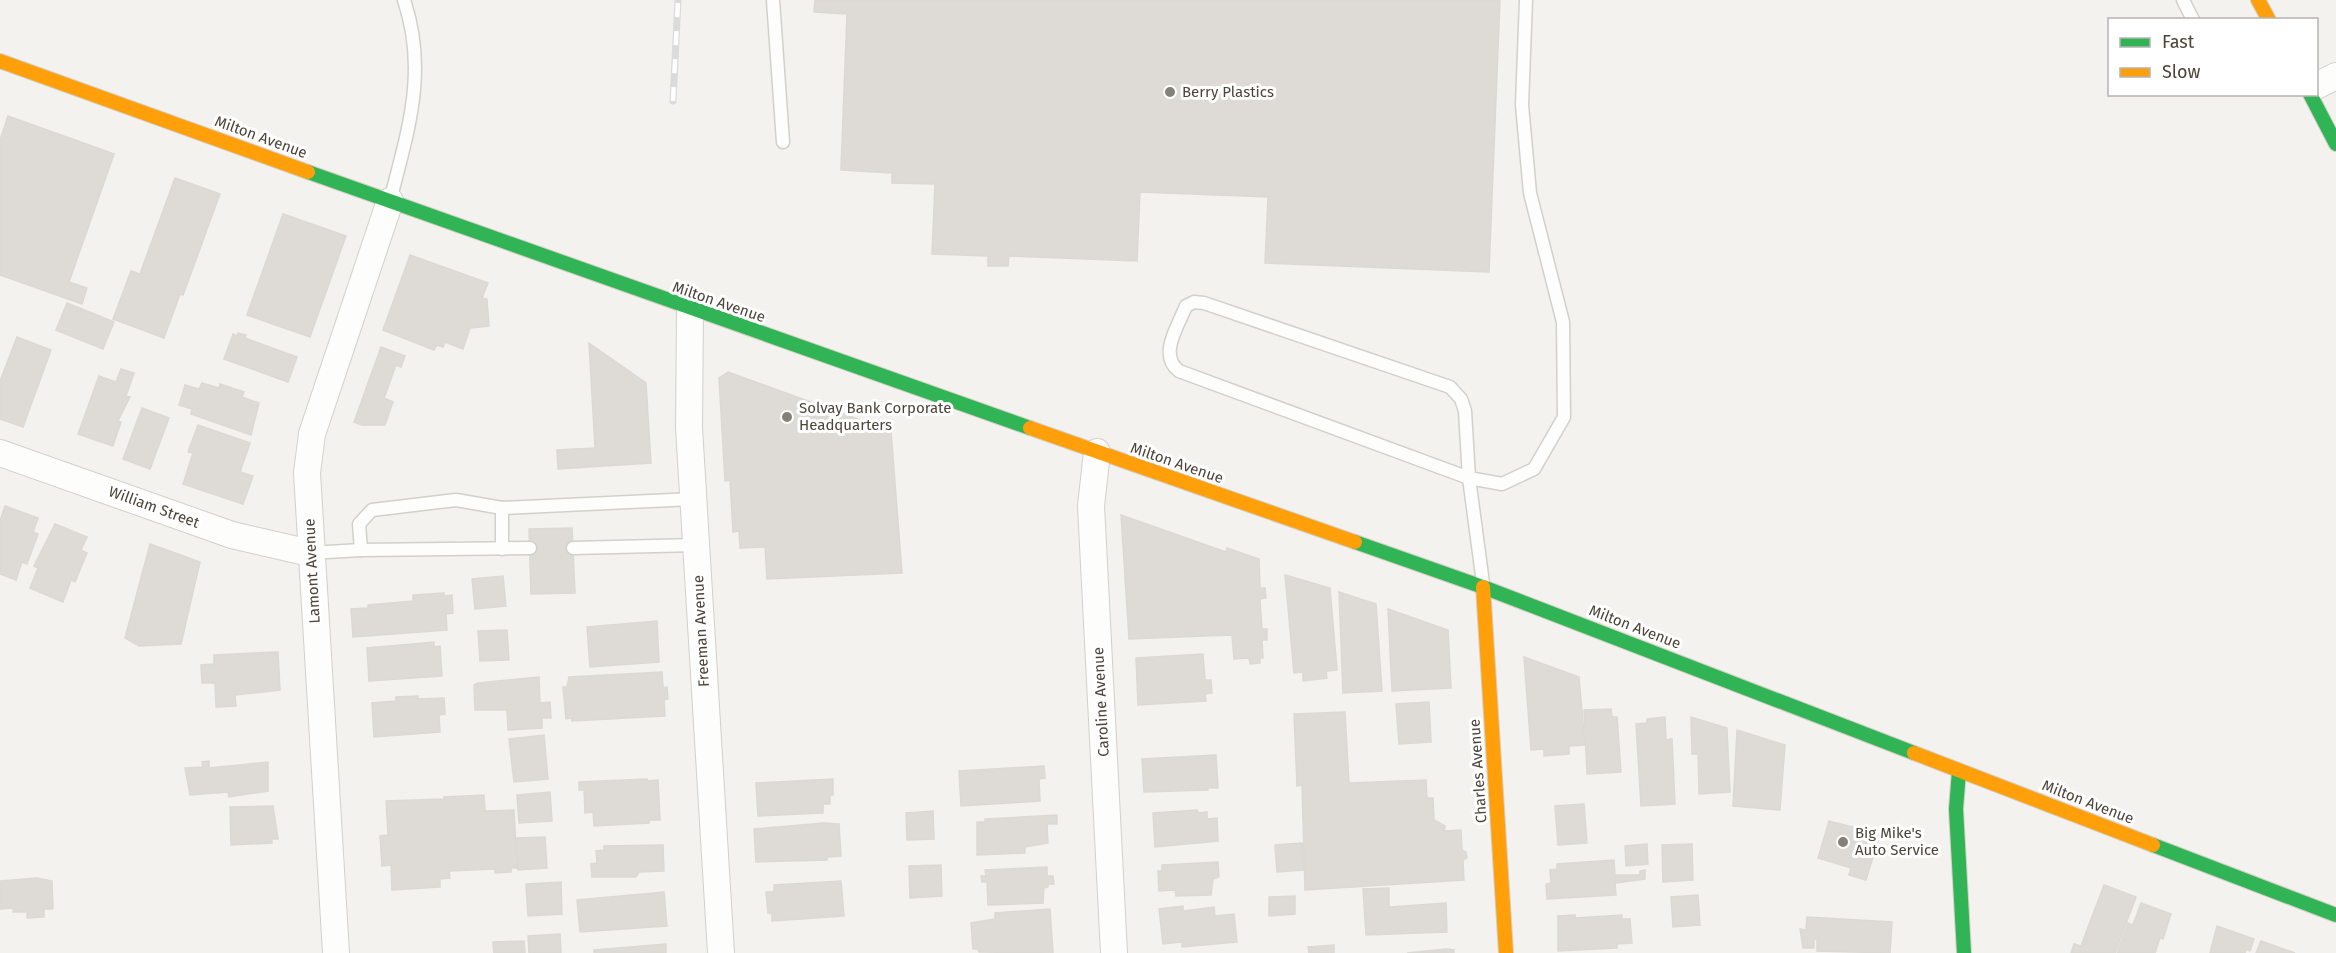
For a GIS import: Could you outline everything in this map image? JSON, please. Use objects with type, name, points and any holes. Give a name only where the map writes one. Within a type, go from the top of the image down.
[{"type":"main road","points":[[2258,0],[2268,18]]},
{"type":"main road","name":"Milton Avenue","points":[[0,62],[690,309],[1483,587],[2336,915]]},
{"type":"main road","points":[[2311,96],[2336,144]]},
{"type":"main road","name":"Charles Avenue","points":[[1483,587],[1506,953]]},
{"type":"main road","points":[[1959,771],[1956,809],[1964,953]]},
{"type":"street","points":[[2318,85],[2336,76]]},
{"type":"street","name":"Lamont Avenue","points":[[336,953],[310,553],[307,473],[312,434],[390,201]]},
{"type":"street","name":"Freeman Avenue","points":[[690,309],[689,428],[721,953]]},
{"type":"street","name":"Caroline Avenue","points":[[1097,452],[1091,506],[1114,953]]},
{"type":"street","name":"William Street","points":[[0,453],[232,535],[310,553]]},
{"type":"lane","points":[[390,201],[414,104],[413,26],[404,0]]},
{"type":"lane","points":[[773,0],[783,142]]},
{"type":"lane","points":[[1483,587],[1469,478],[1465,411],[1461,399],[1450,387],[1204,303],[1194,302],[1186,306],[1168,353],[1172,365],[1179,370],[1469,478],[1502,483],[1534,469],[1564,417],[1563,322],[1530,193],[1522,105],[1526,0]]},
{"type":"lane","points":[[2183,0],[2192,18]]},
{"type":"lane","points":[[361,550],[359,524],[372,510],[456,500],[502,508],[693,499]]},
{"type":"lane","points":[[502,508],[502,549]]},
{"type":"lane","points":[[573,549],[696,545]]},
{"type":"lane","points":[[310,553],[361,550],[530,549]]},
{"type":"building","name":"Berry Plastics","points":[[815,0],[1500,0],[1489,272],[1265,263],[1268,197],[1140,192],[1137,261],[1009,256],[1008,266],[988,266],[988,256],[932,254],[935,184],[892,183],[892,173],[841,170],[847,14],[814,12]]},
{"type":"building","points":[[8,116],[114,154],[69,282],[87,288],[82,304],[0,275],[0,140]]},
{"type":"building","points":[[175,178],[220,194],[183,295],[180,294],[164,338],[113,319],[131,271],[140,274]]},
{"type":"building","points":[[283,214],[346,236],[310,337],[247,315]]},
{"type":"building","points":[[410,255],[488,283],[482,298],[487,299],[489,326],[470,328],[463,349],[445,342],[443,347],[437,345],[434,350],[383,330]]},
{"type":"building","points":[[67,303],[114,322],[103,349],[56,330]]},
{"type":"building","points":[[238,333],[246,335],[245,338],[297,357],[288,382],[224,359],[233,334],[237,336]]},
{"type":"building","points":[[17,337],[51,350],[23,427],[0,419],[0,381]]},
{"type":"building","points":[[589,343],[646,383],[651,463],[558,469],[557,450],[595,448]]},
{"type":"building","points":[[381,347],[405,356],[401,367],[396,365],[384,398],[393,402],[385,425],[362,425],[354,422]]},
{"type":"building","points":[[121,369],[134,373],[126,396],[130,397],[118,421],[121,422],[113,446],[78,434],[99,376],[116,382]]},
{"type":"building","points":[[728,372],[891,431],[902,573],[767,579],[765,547],[740,548],[739,531],[733,532],[730,480],[725,481],[719,378]]},
{"type":"building","points":[[202,383],[219,388],[220,384],[244,392],[242,397],[259,403],[251,435],[191,414],[192,409],[179,405],[185,385],[199,389]]},
{"type":"building","points":[[142,408],[169,418],[150,469],[123,459]]},
{"type":"building","points":[[198,425],[250,443],[240,472],[253,476],[243,504],[183,484],[193,453],[188,452]]},
{"type":"building","points":[[5,506],[38,518],[33,532],[38,534],[27,564],[22,562],[16,580],[0,574],[0,521]]},
{"type":"building","points":[[1121,515],[1226,552],[1227,548],[1259,559],[1260,588],[1265,588],[1266,598],[1260,599],[1262,629],[1267,629],[1267,640],[1262,640],[1263,658],[1260,658],[1260,663],[1250,664],[1249,658],[1234,659],[1232,635],[1129,639]]},
{"type":"building","points":[[55,524],[87,537],[81,550],[87,553],[75,582],[71,580],[63,602],[30,588],[38,568],[34,566]]},
{"type":"building","points":[[572,528],[575,593],[531,594],[529,529]]},
{"type":"building","points":[[150,544],[200,562],[181,644],[139,646],[125,638]]},
{"type":"building","points":[[1285,575],[1330,588],[1337,670],[1326,671],[1327,678],[1303,681],[1303,672],[1294,673]]},
{"type":"building","points":[[503,576],[506,606],[475,609],[472,579]]},
{"type":"building","points":[[1339,592],[1376,604],[1382,691],[1343,693]]},
{"type":"building","points":[[444,593],[444,596],[452,595],[453,613],[446,614],[447,630],[353,637],[351,609],[413,601],[413,595]]},
{"type":"building","points":[[1388,609],[1448,630],[1451,688],[1392,691]]},
{"type":"building","points":[[657,621],[659,662],[590,667],[587,627]]},
{"type":"building","points":[[507,630],[509,660],[480,661],[478,631]]},
{"type":"building","points":[[434,642],[434,647],[440,646],[442,676],[369,681],[367,648]]},
{"type":"building","points":[[278,652],[280,690],[235,695],[236,706],[216,707],[215,683],[202,683],[201,665],[214,664],[214,655]]},
{"type":"building","points":[[1203,654],[1205,680],[1211,680],[1212,693],[1205,694],[1206,701],[1138,705],[1136,658]]},
{"type":"building","points":[[1524,657],[1579,677],[1585,745],[1569,746],[1569,754],[1544,756],[1544,749],[1531,750]]},
{"type":"building","points":[[662,672],[663,688],[667,687],[668,699],[664,700],[665,716],[572,721],[572,718],[566,719],[563,687],[567,687],[569,677]]},
{"type":"building","points":[[539,677],[540,703],[550,702],[551,718],[542,718],[542,728],[508,730],[507,710],[475,710],[474,685]]},
{"type":"building","points":[[418,696],[418,699],[444,698],[445,714],[439,715],[440,732],[374,737],[372,703],[396,701],[396,697]]},
{"type":"building","points":[[1429,702],[1431,742],[1399,744],[1396,704]]},
{"type":"building","points":[[1611,709],[1612,717],[1617,717],[1621,772],[1587,774],[1584,710]]},
{"type":"building","points":[[1345,712],[1349,783],[1426,780],[1427,798],[1433,798],[1434,820],[1445,826],[1444,831],[1461,830],[1462,850],[1466,852],[1467,858],[1463,860],[1464,880],[1305,890],[1302,785],[1297,786],[1294,714]]},
{"type":"building","points":[[1665,717],[1666,740],[1672,739],[1675,804],[1641,806],[1636,724],[1647,723],[1647,719]]},
{"type":"building","points":[[1691,717],[1727,728],[1730,792],[1699,794],[1698,754],[1692,754]]},
{"type":"building","points":[[1737,730],[1785,745],[1780,810],[1733,806]]},
{"type":"building","points":[[544,735],[548,779],[514,782],[509,739]]},
{"type":"building","points":[[1216,755],[1218,788],[1144,792],[1142,759]]},
{"type":"building","points":[[209,761],[209,768],[268,762],[268,791],[229,797],[228,792],[190,795],[185,768],[203,767],[202,762]]},
{"type":"building","points":[[1044,766],[1045,778],[1039,779],[1040,801],[961,806],[959,771]]},
{"type":"building","points":[[647,779],[647,781],[658,780],[660,820],[649,820],[649,823],[594,826],[593,812],[585,813],[584,790],[579,790],[579,782]]},
{"type":"building","points":[[833,779],[833,795],[830,795],[830,804],[823,804],[823,813],[758,816],[756,783]]},
{"type":"building","points":[[550,792],[552,821],[519,823],[517,795]]},
{"type":"building","points":[[484,795],[485,811],[514,810],[517,868],[511,868],[511,872],[495,873],[495,869],[449,871],[450,878],[440,879],[440,887],[392,890],[391,865],[382,866],[380,836],[388,835],[386,801]]},
{"type":"building","points":[[1584,804],[1587,843],[1558,845],[1555,806]]},
{"type":"building","points":[[273,806],[278,839],[272,839],[272,843],[231,845],[230,807]]},
{"type":"building","points":[[1197,810],[1198,813],[1207,812],[1207,819],[1217,818],[1218,841],[1155,847],[1153,813]]},
{"type":"building","points":[[933,811],[934,839],[907,840],[906,813]]},
{"type":"building","points":[[1057,815],[1057,824],[1047,824],[1048,843],[1025,847],[1025,853],[977,855],[977,822],[985,822],[985,819]]},
{"type":"building","points":[[1829,821],[1880,834],[1866,880],[1849,875],[1851,868],[1818,858]]},
{"type":"building","points":[[824,823],[839,824],[841,856],[827,857],[827,860],[756,862],[754,829]]},
{"type":"building","points":[[545,837],[547,868],[518,870],[516,838]]},
{"type":"building","points":[[1302,843],[1304,870],[1277,872],[1275,845]]},
{"type":"building","points":[[1647,844],[1648,864],[1626,866],[1625,846]]},
{"type":"building","points":[[1692,844],[1693,880],[1663,882],[1662,845]]},
{"type":"building","points":[[663,845],[664,871],[639,872],[636,877],[592,877],[591,864],[597,863],[596,851],[604,850],[604,846]]},
{"type":"building","points":[[1614,860],[1615,875],[1640,875],[1640,871],[1645,870],[1645,879],[1615,883],[1616,895],[1547,899],[1546,884],[1551,883],[1550,870],[1557,869],[1557,864]]},
{"type":"building","points":[[1218,862],[1219,877],[1213,879],[1211,895],[1176,896],[1175,890],[1159,891],[1158,871],[1162,871],[1162,865]]},
{"type":"building","points":[[941,865],[942,896],[910,898],[909,866]]},
{"type":"building","points":[[1047,867],[1047,876],[1053,876],[1054,884],[1048,884],[1048,887],[1044,888],[1043,903],[988,905],[987,882],[982,882],[981,876],[986,876],[985,870]]},
{"type":"building","points":[[37,878],[52,881],[53,909],[44,909],[44,917],[27,918],[27,912],[13,912],[13,908],[0,909],[0,881]]},
{"type":"building","points":[[841,881],[844,916],[772,921],[772,913],[768,913],[766,892],[774,892],[774,885]]},
{"type":"building","points":[[561,882],[562,914],[528,916],[526,884]]},
{"type":"building","points":[[2104,885],[2136,897],[2115,953],[2071,953],[2074,944],[2081,946]]},
{"type":"building","points":[[1389,888],[1389,907],[1446,903],[1447,932],[1366,935],[1363,889]]},
{"type":"building","points":[[664,892],[667,926],[580,932],[577,900]]},
{"type":"building","points":[[1698,895],[1700,925],[1673,927],[1671,897]]},
{"type":"building","points":[[1295,896],[1295,914],[1269,916],[1269,897]]},
{"type":"building","points":[[2141,903],[2171,914],[2163,939],[2160,938],[2155,953],[2117,953],[2128,923],[2133,925]]},
{"type":"building","points":[[1183,906],[1183,911],[1214,907],[1215,916],[1234,914],[1237,942],[1182,947],[1182,942],[1163,944],[1159,909]]},
{"type":"building","points":[[1050,909],[1053,953],[979,952],[978,949],[973,949],[971,923],[995,919],[995,913]]},
{"type":"building","points":[[1575,915],[1575,918],[1622,915],[1622,919],[1630,919],[1632,943],[1617,944],[1617,948],[1558,951],[1558,916]]},
{"type":"building","points":[[1807,917],[1892,922],[1890,953],[1817,951],[1817,939],[1814,939],[1814,948],[1803,948],[1800,929],[1806,930]]},
{"type":"building","points":[[2217,926],[2254,939],[2250,951],[2246,949],[2245,953],[2210,953]]},
{"type":"building","points":[[560,934],[561,953],[529,953],[528,936]]},
{"type":"building","points":[[524,941],[525,953],[494,953],[493,942]]},
{"type":"building","points":[[2261,941],[2295,953],[2256,953]]},
{"type":"building","points":[[666,944],[666,953],[594,953],[594,950]]},
{"type":"building","points":[[1334,945],[1334,953],[1309,953],[1308,947]]},
{"type":"building","points":[[1454,950],[1454,953],[1407,953]]},
{"type":"railway","points":[[673,101],[678,0]]},
{"type":"traffic: fast","points":[[2311,96],[2336,144]]},
{"type":"traffic: fast","points":[[308,172],[1030,428]]},
{"type":"traffic: fast","points":[[1355,542],[1483,587],[1914,753]]},
{"type":"traffic: fast","points":[[1959,771],[1956,809],[1964,953]]},
{"type":"traffic: fast","points":[[2153,845],[2336,915]]},
{"type":"traffic: slow","points":[[2258,0],[2268,18]]},
{"type":"traffic: slow","points":[[0,61],[308,172]]},
{"type":"traffic: slow","points":[[1030,428],[1355,542]]},
{"type":"traffic: slow","points":[[1483,587],[1506,953]]},
{"type":"traffic: slow","points":[[1914,753],[2153,845]]},
{"type":"place","name":"Berry Plastics","points":[[1170,92]]},
{"type":"place","name":"Solvay Bank Corporate Headquarters","points":[[787,417]]},
{"type":"place","name":"Big Mike's Auto Service","points":[[1843,842]]}]
